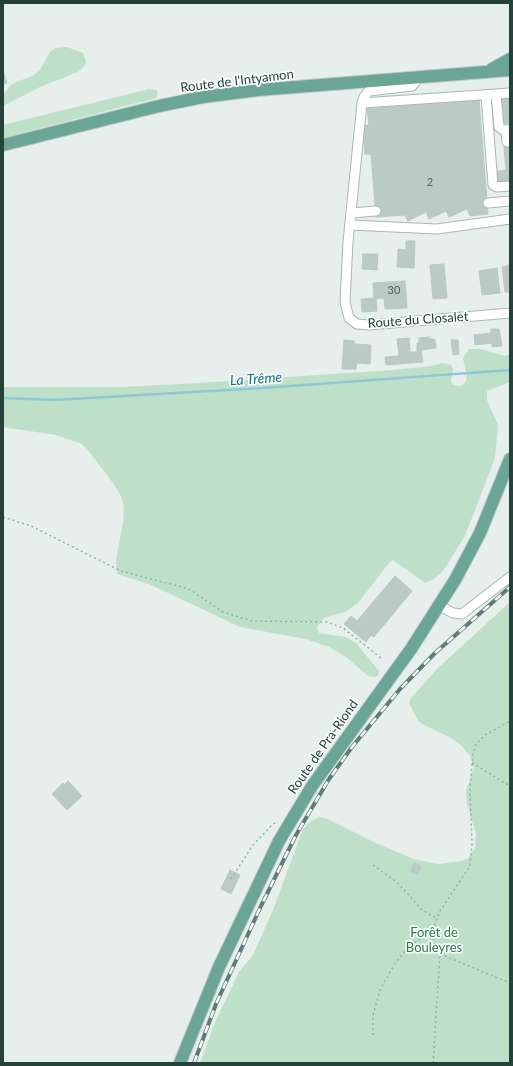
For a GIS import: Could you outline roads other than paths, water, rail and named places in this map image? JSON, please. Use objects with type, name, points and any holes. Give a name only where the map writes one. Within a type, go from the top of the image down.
[{"type":"main road","name":"Route de l'Intyamon","points":[[480,73],[510,59]]},
{"type":"main road","name":"Route de l'Intyamon","points":[[3,145],[159,106],[203,97],[258,90],[510,70]]},
{"type":"main road","name":"Route de Pra-Riond","points":[[180,1063],[205,998],[236,930],[290,821],[312,786],[411,649],[440,606],[480,533],[510,459]]},
{"type":"street","points":[[420,77],[412,86],[369,91],[364,97],[362,103],[350,225],[437,229],[510,219]]},
{"type":"street","points":[[362,103],[510,93]]},
{"type":"street","points":[[496,94],[499,125],[500,128],[508,130],[507,142],[510,142]]},
{"type":"street","points":[[486,95],[493,185],[497,187],[510,186]]},
{"type":"street","points":[[488,203],[510,201]]},
{"type":"street","points":[[351,213],[376,211]]},
{"type":"street","name":"Route du Closalet","points":[[350,225],[345,302],[348,314],[353,322],[369,325],[510,313]]},
{"type":"street","points":[[440,606],[454,613],[462,614],[510,577]]},
{"type":"waterway","name":"La Trême","points":[[3,398],[54,400],[263,388],[510,370]]},
{"type":"railway","points":[[194,1063],[216,1004],[261,906],[296,835],[329,779],[352,747],[400,689],[435,653],[510,587]]},
{"type":"park label","name":"Forêt de Bouleyres","points":[[434,940]]}]
